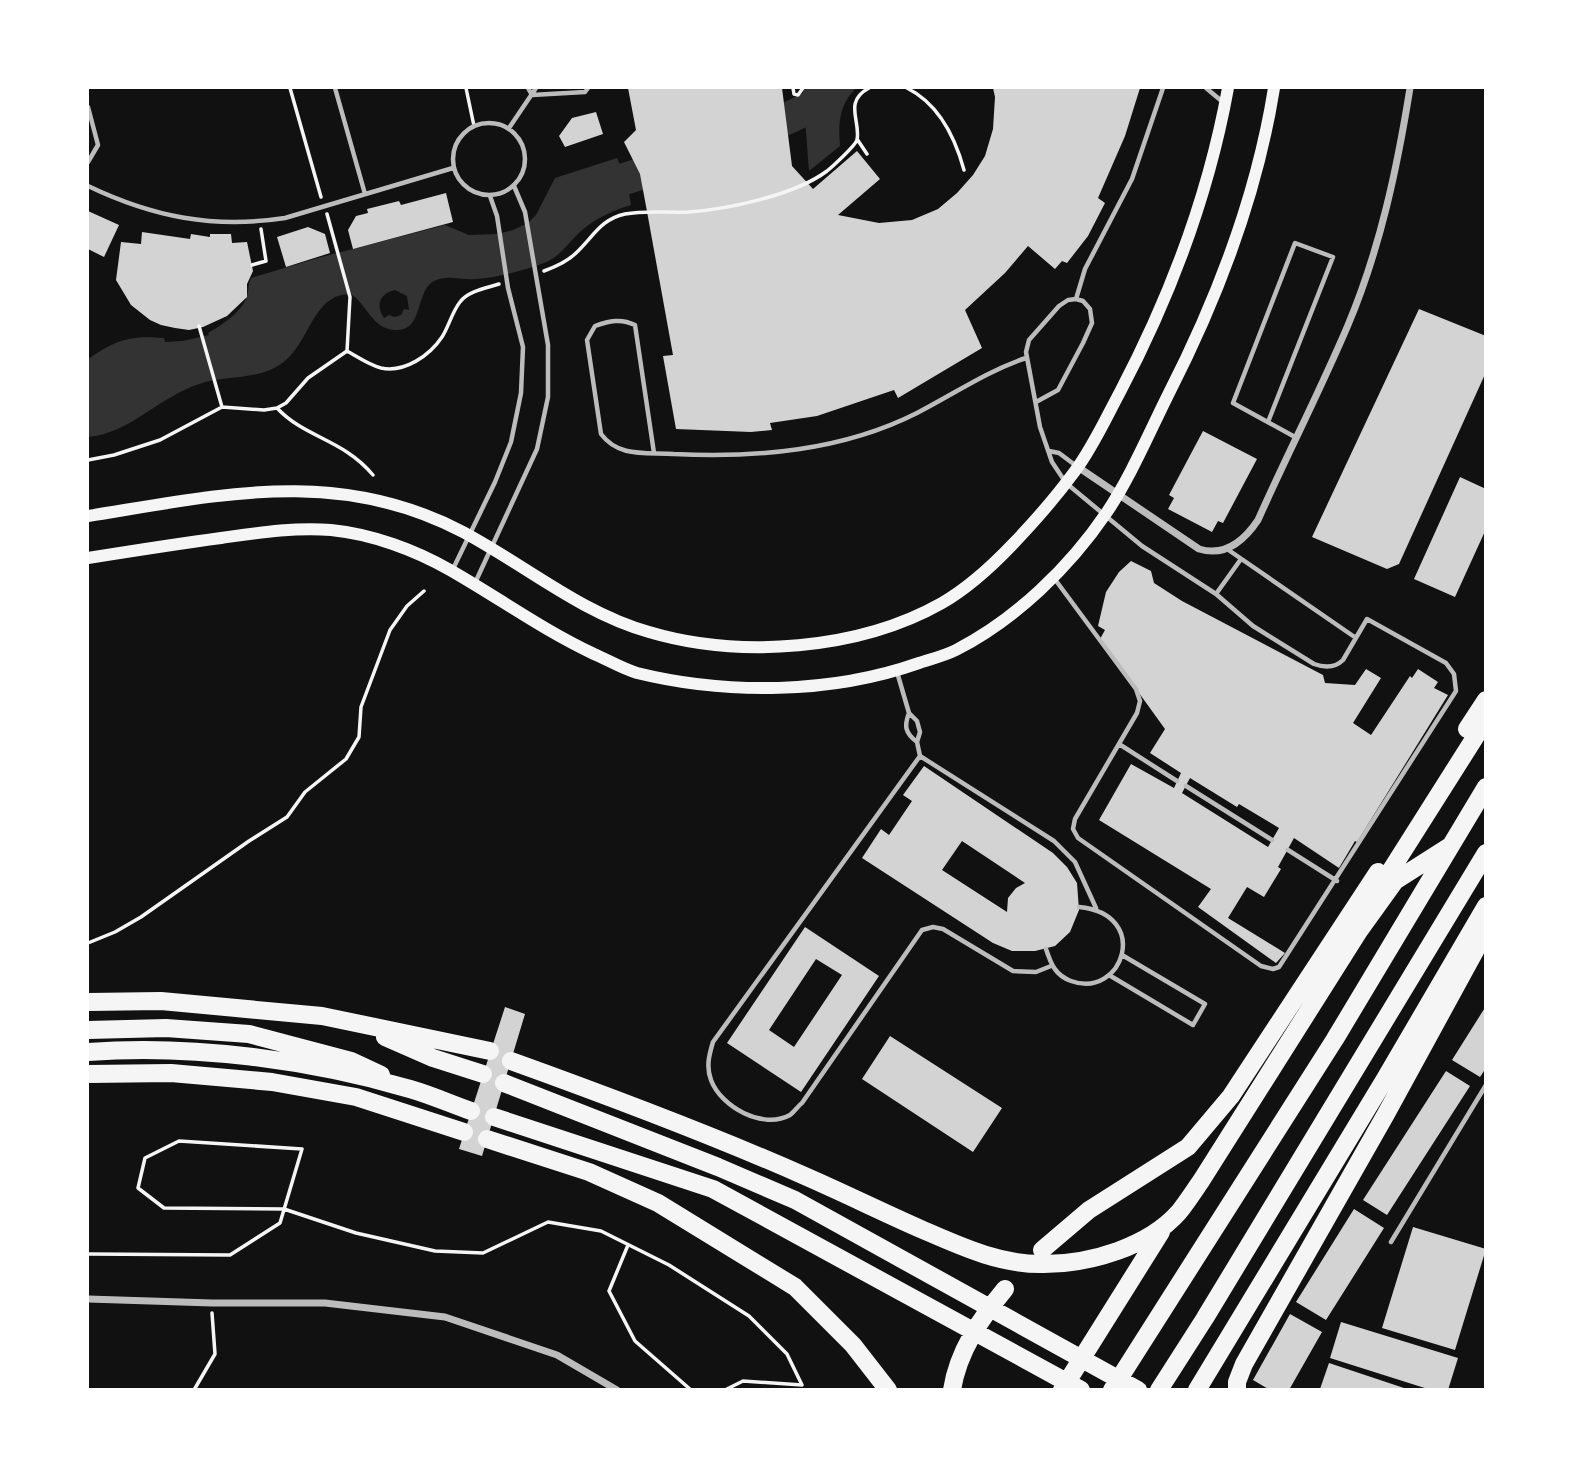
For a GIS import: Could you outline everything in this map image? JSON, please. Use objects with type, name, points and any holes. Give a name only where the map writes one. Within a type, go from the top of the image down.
[{"type":"highway","points":[[1042,1250],[1089,1210],[1188,1147],[1211,1122],[1365,893],[1486,699]]},
{"type":"highway","points":[[1062,1390],[1486,720]]},
{"type":"highway","points":[[1112,1390],[1335,1039],[1486,787]]},
{"type":"highway","points":[[511,1061],[642,1108],[809,1177],[970,1250],[1008,1261],[1043,1264],[1077,1262],[1111,1253],[1145,1239],[1178,1212],[1201,1181],[1359,931],[1395,881],[1451,846]]},
{"type":"highway","points":[[1159,1390],[1486,853]]},
{"type":"highway","points":[[1197,1390],[1486,906]]},
{"type":"highway","points":[[1237,1390],[1244,1364],[1486,931]]},
{"type":"highway","points":[[88,995],[346,1020],[490,1051]]},
{"type":"highway","points":[[88,1002],[119,1000]]},
{"type":"highway","points":[[346,1020],[433,1058],[483,1074]]},
{"type":"highway","points":[[88,1030],[166,1028],[249,1034],[351,1061],[411,1089],[471,1111]]},
{"type":"highway","points":[[88,1052],[174,1051],[250,1057],[312,1067],[411,1089]]},
{"type":"highway","points":[[88,1074],[172,1073],[272,1082],[356,1097],[464,1132]]},
{"type":"highway","points":[[504,1083],[795,1200],[1138,1390]]},
{"type":"highway","points":[[494,1117],[713,1189],[1081,1390]]},
{"type":"highway","points":[[487,1139],[589,1172],[658,1203],[795,1287],[853,1345],[888,1390]]},
{"type":"highway","points":[[953,1390],[955,1375],[967,1347],[983,1316],[1005,1289]]},
{"type":"highway","points":[[1170,1390],[1205,1318]]},
{"type":"main road","points":[[88,516],[241,493],[333,491],[371,497],[413,509],[468,535],[581,603],[646,632],[686,641],[761,648],[825,642],[889,627],[943,603],[986,572],[1027,530],[1078,467],[1138,358],[1164,299],[1190,232],[1228,88]]},
{"type":"main road","points":[[88,558],[299,529],[333,530],[398,547],[452,571],[554,635],[633,672],[688,683],[768,688],[844,682],[897,671],[954,651],[1011,615],[1054,577],[1105,516],[1117,496],[1178,377],[1234,246],[1267,128],[1273,88]]},
{"type":"street","points":[[1078,467],[1189,544],[1213,552],[1226,549],[1250,532],[1348,325],[1386,212],[1410,88]]},
{"type":"street","points":[[88,1299],[325,1303],[444,1317],[557,1355],[617,1390]]},
{"type":"lane","points":[[335,88],[365,194]]},
{"type":"lane","points":[[528,88],[532,95]]},
{"type":"lane","points":[[509,128],[536,88]]},
{"type":"lane","points":[[532,95],[585,92],[588,88]]},
{"type":"lane","points":[[1076,299],[1086,269],[1132,179],[1163,88]]},
{"type":"lane","points":[[1206,88],[1225,104]]},
{"type":"lane","points":[[88,107],[98,145],[88,162]]},
{"type":"lane","points":[[490,123],[509,128],[519,137],[525,150],[526,163],[522,176],[503,194],[490,196],[474,193],[461,182],[453,168],[453,151],[461,136],[474,126],[490,123]]},
{"type":"lane","points":[[88,186],[139,208],[168,216],[220,222],[260,222],[285,218],[453,168]]},
{"type":"lane","points":[[475,585],[537,449],[548,397],[548,345],[524,212],[514,186]]},
{"type":"lane","points":[[452,571],[511,442],[521,393],[523,347],[508,288],[497,216],[490,196]]},
{"type":"lane","points":[[1268,422],[1333,257],[1296,243],[1233,403],[1295,437]]},
{"type":"lane","points":[[1036,402],[1058,390],[1091,323],[1090,309],[1083,301],[1068,300],[1059,306],[1029,340],[1026,358],[1040,427],[1052,462],[1066,483],[1142,546],[1216,594],[1253,626],[1322,667],[1338,665],[1343,660],[1367,619],[1446,663],[1454,674],[1456,691],[1282,964],[1273,969],[1261,966],[1078,838],[1073,829],[1075,819],[1137,713],[1139,695],[1054,577]]},
{"type":"lane","points":[[654,453],[635,325],[617,320],[595,326],[587,340],[601,434],[608,443],[621,451],[654,453],[701,455],[770,452],[831,445],[863,436],[916,414],[998,367],[1026,358]]},
{"type":"lane","points":[[1049,451],[1059,453],[1078,467]]},
{"type":"lane","points":[[1226,549],[1356,638]]},
{"type":"lane","points":[[1216,594],[1241,559]]},
{"type":"lane","points":[[897,671],[909,713],[917,720],[920,756],[1054,841],[1075,863],[1096,908]]},
{"type":"lane","points":[[909,713],[905,724],[908,735],[917,742]]},
{"type":"lane","points":[[1118,744],[1177,781]]},
{"type":"lane","points":[[920,756],[713,1042],[708,1061],[709,1070],[711,1080],[721,1097],[737,1109],[755,1117],[771,1119],[790,1115],[802,1103],[922,930],[943,929],[1013,971],[1036,972],[1051,966]]},
{"type":"lane","points":[[1186,786],[1272,840]]},
{"type":"lane","points":[[1288,850],[1337,881]]},
{"type":"lane","points":[[1046,948],[1051,966],[1062,977],[1080,984],[1094,983],[1117,967],[1123,942],[1118,927],[1107,914],[1096,908],[1079,907]]},
{"type":"lane","points":[[1109,975],[1193,1025],[1205,1004],[1122,955]]},
{"type":"lane","points":[[1391,1242],[1486,1085]]},
{"type":"path","points":[[290,88],[339,250],[350,297],[347,351]]},
{"type":"path","points":[[466,88],[474,126]]},
{"type":"path","points":[[793,88],[794,94],[798,95],[803,88]]},
{"type":"path","points":[[867,154],[857,139],[854,114],[859,94],[869,88]]},
{"type":"path","points":[[907,88],[934,108],[953,138],[964,170]]},
{"type":"path","points":[[535,274],[575,255],[607,220],[625,214],[691,212],[726,207],[768,196],[806,183],[828,170],[857,139]]},
{"type":"path","points":[[252,265],[266,261],[260,222]]},
{"type":"path","points":[[347,351],[378,367],[388,369],[408,365],[426,355],[441,339],[460,302],[476,292],[501,284]]},
{"type":"path","points":[[200,326],[222,407]]},
{"type":"path","points":[[88,460],[114,456],[160,440],[222,407],[277,408],[286,403],[307,378],[347,351]]},
{"type":"path","points":[[277,408],[296,424],[353,454],[373,475]]},
{"type":"path","points":[[88,943],[141,917],[287,817],[305,792],[346,759],[359,737],[361,707],[390,631],[407,606],[424,591]]},
{"type":"path","points":[[88,1254],[230,1255],[280,1223],[284,1209],[302,1149],[179,1141],[145,1158],[138,1188],[164,1208],[284,1209],[356,1233],[435,1251],[483,1253],[548,1222],[601,1231],[669,1265],[749,1316],[787,1354],[802,1385],[743,1381],[725,1390]]},
{"type":"path","points":[[628,1244],[609,1291],[635,1341],[691,1390]]},
{"type":"path","points":[[194,1390],[215,1354],[212,1303]]},
{"type":"shaded area","points":[[805,88],[856,88],[846,101],[841,115],[840,146],[809,171],[803,92]]},
{"type":"shaded area","points":[[617,158],[620,165],[624,164],[631,205],[610,212],[592,223],[544,263],[494,277],[444,278],[434,281],[428,286],[411,325],[404,329],[394,330],[380,325],[351,294],[339,296],[321,309],[294,351],[276,367],[255,375],[199,384],[118,429],[88,437],[88,359],[107,347],[132,338],[164,338],[165,342],[209,335],[208,333],[237,312],[245,302],[251,278],[318,258],[445,225],[469,235],[498,234],[513,230],[528,223],[536,215],[555,178]],"holes":[[[395,290],[407,296],[409,310],[404,309],[401,315],[384,318],[380,300],[386,294]]]},
{"type":"building","points":[[628,88],[782,88],[792,166],[813,189],[857,151],[880,179],[838,215],[879,223],[912,220],[938,209],[973,175],[985,156],[993,129],[993,88],[1140,88],[1125,136],[1098,198],[1105,203],[1088,236],[1067,263],[1062,261],[1055,269],[1028,246],[1005,273],[965,310],[982,348],[898,398],[894,390],[817,416],[770,423],[772,430],[751,432],[676,429],[663,356],[673,355],[640,174],[624,142],[636,130]]},
{"type":"building","points":[[596,112],[603,134],[565,147],[559,136],[572,118]]},
{"type":"building","points":[[446,193],[453,222],[353,249],[348,230],[356,216],[368,213],[367,209],[399,201],[401,205]]},
{"type":"building","points":[[88,211],[119,225],[104,257],[88,249]]},
{"type":"building","points":[[308,227],[325,234],[330,253],[286,267],[277,237]]},
{"type":"building","points":[[142,232],[190,239],[191,234],[210,237],[210,234],[231,234],[232,243],[247,242],[253,271],[247,284],[247,297],[227,316],[203,327],[189,330],[161,325],[150,320],[131,305],[116,280],[121,242],[141,244]]},
{"type":"building","points":[[1419,309],[1486,336],[1486,372],[1399,564],[1387,569],[1312,537]]},
{"type":"building","points":[[1203,431],[1257,459],[1223,523],[1218,521],[1212,532],[1168,509],[1174,498],[1169,495]]},
{"type":"building","points":[[1460,477],[1486,489],[1486,529],[1455,597],[1414,579]]},
{"type":"building","points":[[1131,561],[1151,571],[1154,583],[1182,601],[1323,675],[1325,683],[1355,685],[1366,669],[1381,678],[1353,723],[1371,735],[1410,676],[1412,678],[1418,669],[1438,682],[1434,688],[1448,695],[1339,868],[1294,838],[1278,867],[1281,869],[1264,897],[1247,887],[1228,918],[1285,953],[1276,963],[1198,907],[1211,889],[1099,820],[1131,764],[1174,788],[1181,773],[1150,753],[1165,729],[1100,639],[1105,630],[1098,626],[1106,592],[1119,572]],"holes":[[[1190,778],[1237,807],[1239,804],[1279,828],[1268,847],[1182,793]]]},
{"type":"building","points":[[924,766],[1053,853],[1067,867],[1077,883],[1079,910],[1070,932],[1055,946],[1035,951],[1012,951],[993,943],[862,858],[881,829],[889,835],[912,801],[903,795]],"holes":[[[962,841],[1025,883],[1016,888],[1008,898],[1007,912],[942,870]]]},
{"type":"building","points":[[805,927],[879,976],[801,1092],[727,1043]],"holes":[[[816,959],[842,975],[794,1047],[769,1030]]]},
{"type":"building","points":[[1486,1006],[1486,1068],[1480,1077],[1452,1060]]},
{"type":"building","points":[[505,1007],[525,1014],[482,1156],[459,1149]]},
{"type":"building","points":[[890,1036],[1002,1108],[973,1152],[862,1079]]},
{"type":"building","points":[[1446,1071],[1470,1086],[1387,1215],[1363,1200]]},
{"type":"building","points":[[1354,1209],[1384,1228],[1326,1320],[1296,1302]]},
{"type":"building","points":[[1413,1227],[1486,1249],[1455,1350],[1382,1328]]},
{"type":"building","points":[[1290,1314],[1322,1332],[1289,1390],[1270,1390],[1253,1380]]},
{"type":"building","points":[[1341,1322],[1458,1358],[1448,1390],[1431,1390],[1330,1358]]},
{"type":"building","points":[[1329,1363],[1407,1389],[1407,1390],[1320,1389]]},
{"type":"waterway","points":[[786,119],[822,102],[831,88]]},
{"type":"waterway","points":[[587,191],[640,174]]}]
